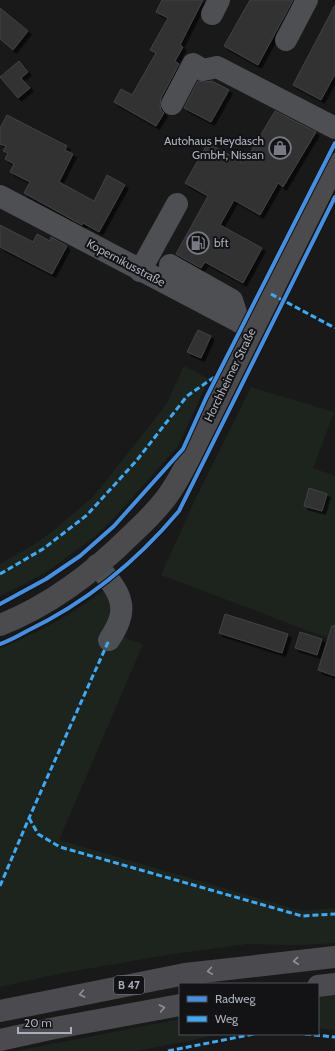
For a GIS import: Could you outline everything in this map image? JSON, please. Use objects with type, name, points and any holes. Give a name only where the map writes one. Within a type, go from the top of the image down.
[{"type":"highway","name":"B 47","points":[[4,1009],[185,974],[335,957]]},
{"type":"highway","points":[[319,986],[335,984]]},
{"type":"highway","name":"B 47","points":[[0,1040],[50,1029],[179,1005]]},
{"type":"main road","name":"Horchheimer Straße","points":[[0,625],[53,599],[70,587],[120,546],[165,499],[179,478],[246,325],[335,164]]},
{"type":"lane","points":[[286,40],[307,0]]},
{"type":"lane","points":[[172,104],[193,64],[203,70],[217,67],[335,128]]},
{"type":"lane","name":"Kopernikusstraße","points":[[0,196],[140,271],[246,325]]},
{"type":"lane","points":[[140,271],[177,204]]},
{"type":"lane","points":[[170,265],[232,300],[246,325]]},
{"type":"lane","points":[[97,565],[119,595],[122,604],[120,619],[109,640]]},
{"type":"shaded area","points":[[184,366],[209,379],[178,446],[113,519],[94,537],[52,568],[0,596],[0,564],[33,545],[54,530],[93,497],[166,405]]},
{"type":"shaded area","points":[[251,387],[334,412],[313,468],[335,476],[335,641],[161,575],[195,500]]},
{"type":"shaded area","points":[[108,591],[116,598],[104,631],[143,644],[59,840],[302,911],[335,908],[335,943],[300,945],[247,944],[173,954],[63,973],[0,987],[0,649],[41,630],[68,615],[102,592]]},
{"type":"shaded area","points":[[335,995],[335,1030],[319,1028],[319,998]]},
{"type":"shaded area","points":[[179,1019],[179,1035],[214,1035],[135,1051],[16,1051]]},
{"type":"building","points":[[162,0],[203,0],[180,45],[183,47],[175,61],[179,64],[161,98],[161,110],[164,113],[156,126],[114,102],[121,89],[132,95],[156,53],[150,50],[168,18],[156,12]]},
{"type":"building","points":[[250,0],[293,0],[258,65],[224,46]]},
{"type":"building","points":[[335,5],[335,74],[321,100],[293,85]]},
{"type":"building","points":[[0,8],[28,31],[13,50],[0,39]]},
{"type":"building","points":[[19,61],[28,72],[21,78],[30,88],[18,98],[0,77]]},
{"type":"building","points":[[198,81],[212,81],[229,90],[211,122],[184,108]]},
{"type":"building","points":[[275,111],[316,132],[283,187],[278,183],[260,215],[234,200],[220,225],[262,248],[243,283],[205,262],[201,268],[176,254],[208,196],[185,183],[208,143],[244,163]]},
{"type":"building","points":[[7,115],[67,146],[65,150],[73,154],[59,182],[94,201],[107,175],[125,185],[99,232],[83,223],[82,225],[24,193],[30,182],[10,172],[14,164],[5,159],[8,153],[3,151],[6,146],[0,144],[0,128]]},
{"type":"building","points":[[0,225],[33,242],[37,234],[50,241],[51,237],[67,246],[52,274],[0,247]]},
{"type":"building","points":[[198,330],[211,336],[201,358],[187,352]]},
{"type":"building","points":[[309,488],[327,494],[322,511],[304,506]]},
{"type":"building","points":[[225,614],[288,634],[282,653],[219,633]]},
{"type":"building","points":[[332,626],[335,626],[335,676],[318,670]]},
{"type":"building","points":[[300,632],[322,639],[317,655],[295,648]]},
{"type":"marked path","points":[[271,294],[335,328]]},
{"type":"marked path","points":[[0,574],[43,549],[87,515],[137,460],[187,396],[216,376]]},
{"type":"marked path","points":[[0,886],[109,640]]},
{"type":"marked path","points":[[29,818],[38,834],[60,847],[302,916],[335,914]]},
{"type":"marked path","points":[[168,1051],[249,1035]]},
{"type":"marked path","points":[[315,1035],[335,1037]]},
{"type":"cycle path","points":[[0,604],[46,579],[80,556],[114,526],[183,449],[206,398],[335,143]]},
{"type":"cycle path","points":[[0,644],[48,620],[90,594],[128,564],[179,511],[335,197]]},
{"type":"place","name":"Autohaus Heydasch GmbH, Nissan","points":[[280,148]]},
{"type":"place","name":"bft","points":[[198,243]]}]
